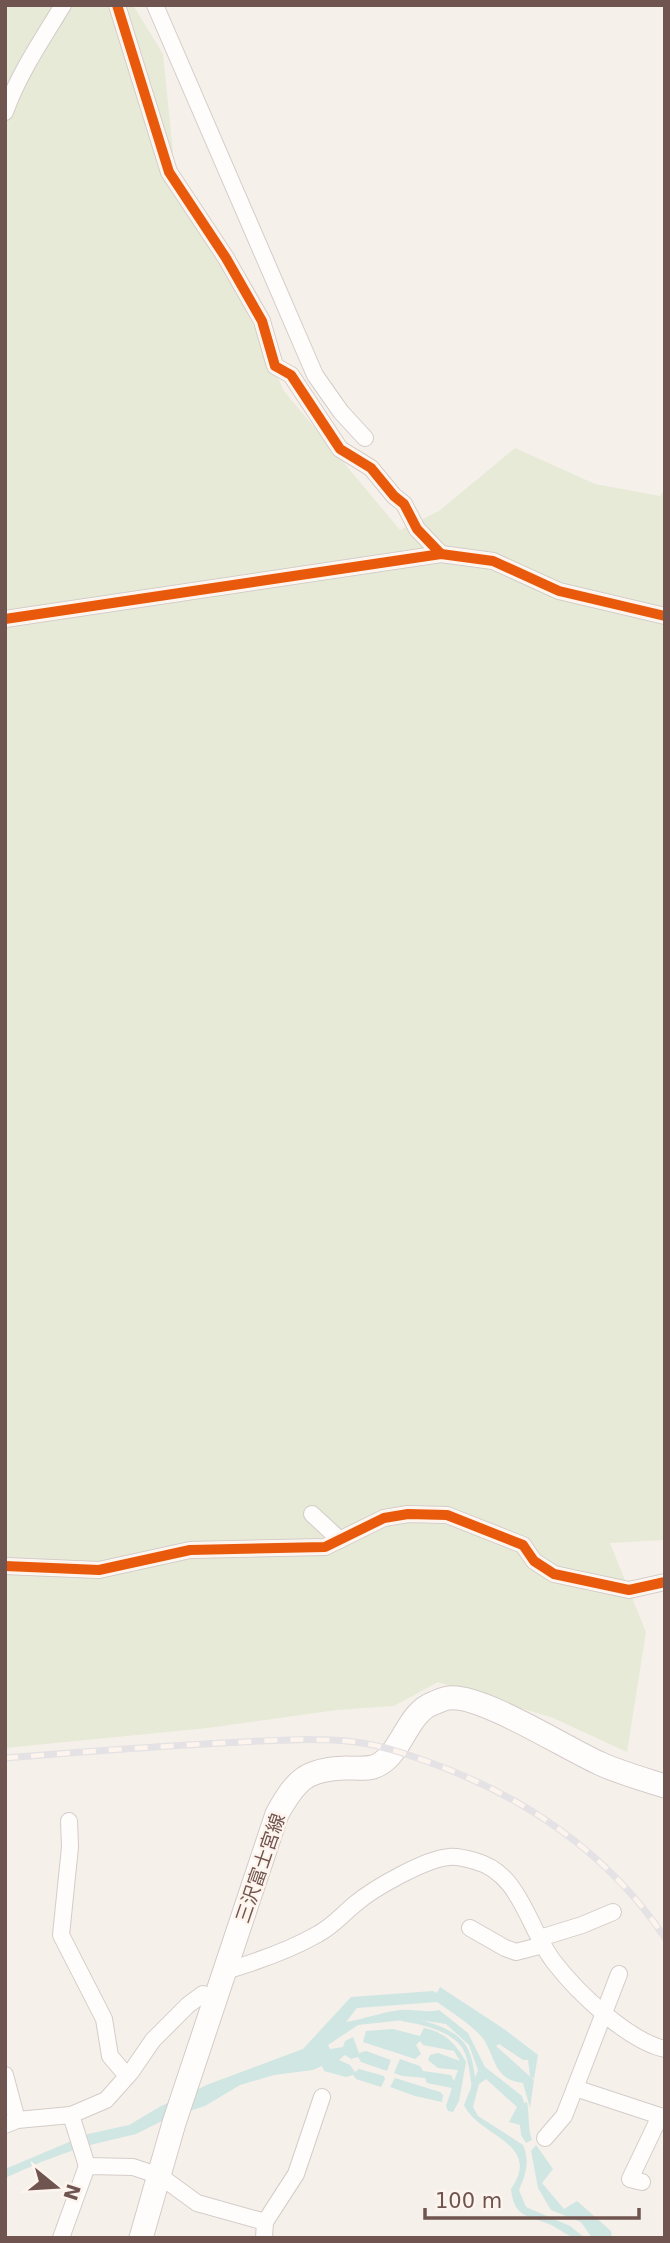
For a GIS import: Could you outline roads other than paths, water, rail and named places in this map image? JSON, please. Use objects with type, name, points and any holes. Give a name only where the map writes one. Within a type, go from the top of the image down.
[{"type":"main road","name":"三沢富士宮線","points":[[141,2238],[174,2123],[277,1814],[292,1789],[303,1777],[324,1769],[372,1767],[382,1762],[394,1750],[412,1721],[430,1704],[451,1697],[478,1703],[521,1722],[602,1765],[665,1786]]},
{"type":"street","points":[[5,112],[13,89],[27,63],[63,5]]},
{"type":"street","points":[[117,5],[169,172],[226,258],[262,321],[275,366],[291,375],[340,449],[371,468],[404,504],[417,530],[441,554]]},
{"type":"street","points":[[155,5],[315,374],[341,412],[365,438]]},
{"type":"street","points":[[5,619],[441,554],[493,561],[559,591],[665,616]]},
{"type":"street","points":[[312,1514],[340,1541]]},
{"type":"street","points":[[5,1566],[99,1570],[190,1550],[325,1547],[384,1518],[408,1514],[447,1515],[523,1545],[534,1561],[554,1574],[629,1590],[665,1582]]},
{"type":"street","points":[[69,1821],[70,1847],[61,1935],[104,2019],[105,2039],[110,2056],[127,2076]]},
{"type":"street","points":[[225,1971],[246,1965],[318,1934],[336,1922],[357,1902],[429,1862],[451,1857],[477,1861],[501,1873],[518,1896],[553,1961],[604,2015],[651,2046],[665,2049]]},
{"type":"street","points":[[470,1928],[516,1952],[613,1912]]},
{"type":"street","points":[[545,2138],[564,2116],[619,1973]]},
{"type":"street","points":[[5,2074],[11,2122],[71,2115],[106,2100],[153,2040],[188,2005],[203,1994],[216,1999]]},
{"type":"street","points":[[575,2088],[660,2116],[630,2179],[642,2182]]},
{"type":"street","points":[[85,2159],[133,2167],[160,2176],[197,2203],[264,2230],[296,2174],[322,2097]]},
{"type":"street","points":[[61,2238],[85,2159],[71,2115]]},
{"type":"water","points":[[440,1987],[538,2055],[534,2079],[530,2076],[528,2060],[523,2060],[499,2044],[496,2046],[534,2080],[530,2108],[523,2083],[505,2077],[481,2036],[437,2002],[357,2008],[346,2022],[400,2010],[439,2010],[468,2033],[485,2067],[522,2096],[524,2103],[527,2102],[532,2140],[526,2143],[521,2135],[520,2125],[509,2122],[517,2107],[486,2079],[479,2084],[473,2107],[478,2116],[523,2145],[526,2168],[519,2190],[526,2207],[570,2226],[585,2238],[569,2235],[518,2210],[511,2189],[519,2173],[519,2161],[514,2151],[472,2116],[464,2105],[478,2070],[469,2045],[446,2024],[413,2019],[358,2025],[328,2045],[330,2049],[343,2047],[345,2041],[353,2037],[359,2053],[366,2051],[391,2060],[387,2071],[361,2062],[358,2057],[351,2059],[345,2055],[339,2060],[350,2065],[355,2072],[359,2069],[384,2076],[381,2087],[356,2079],[353,2075],[346,2077],[324,2071],[322,2066],[313,2070],[274,2075],[240,2085],[205,2106],[168,2118],[136,2134],[82,2147],[5,2178],[5,2169],[88,2134],[129,2125],[161,2106],[209,2084],[303,2049],[351,1997],[433,1991],[437,1993]]},
{"type":"water","points":[[424,2028],[438,2032],[449,2040],[466,2062],[459,2101],[453,2112],[448,2111],[446,2106],[452,2088],[427,2083],[425,2078],[394,2073],[400,2059],[420,2066],[423,2071],[451,2075],[454,2081],[458,2070],[438,2068],[428,2060],[430,2055],[438,2053],[460,2061],[454,2051],[423,2045],[420,2041],[416,2045],[421,2054],[415,2059],[363,2042],[366,2031],[393,2029],[420,2036]]},
{"type":"water","points":[[395,2078],[440,2092],[443,2095],[442,2102],[390,2087]]},
{"type":"water","points":[[536,2145],[553,2169],[542,2183],[564,2209],[577,2201],[611,2231],[612,2238],[592,2238],[581,2222],[551,2210],[538,2188],[531,2151]]},
{"type":"waterway","points":[[403,2019],[436,2027],[458,2039],[468,2054],[474,2087]]},
{"type":"railway","points":[[5,1758],[288,1740],[373,1745],[461,1775],[529,1809],[590,1853],[642,1907],[665,1938]]}]
